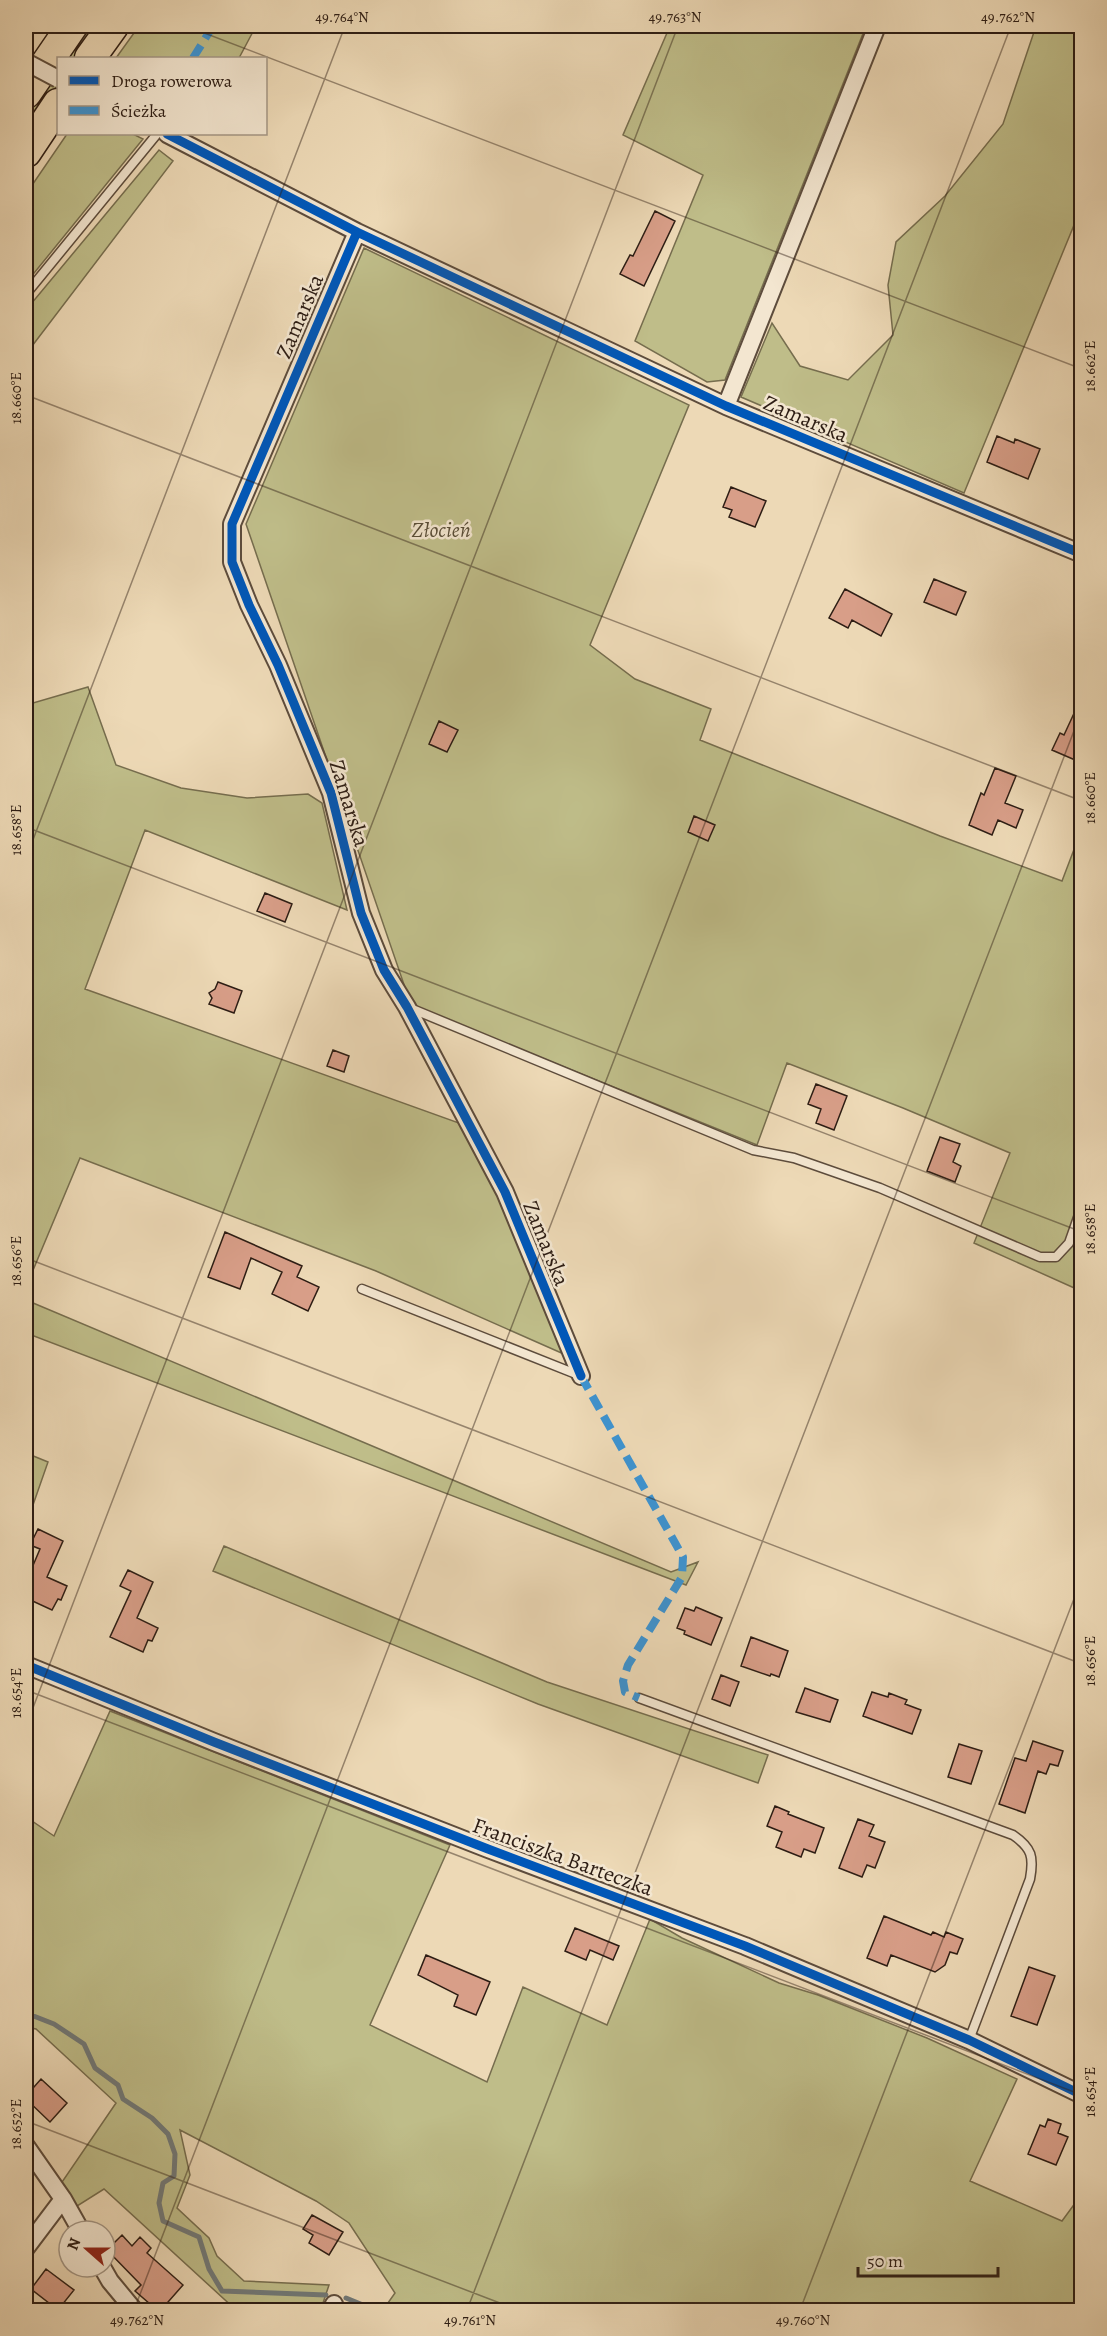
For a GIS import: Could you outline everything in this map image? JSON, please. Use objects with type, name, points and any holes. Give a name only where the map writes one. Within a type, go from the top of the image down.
[{"type":"highway","points":[[26,93],[72,26]]},
{"type":"highway","points":[[91,57],[113,26]]},
{"type":"highway","points":[[26,152],[57,106]]},
{"type":"street","points":[[726,406],[877,26]]},
{"type":"street","points":[[26,62],[57,78]]},
{"type":"street","name":"Zamarska","points":[[169,135],[357,232],[726,406],[1082,554]]},
{"type":"street","name":"Zamarska","points":[[357,232],[232,524],[232,562],[249,605],[278,665],[331,794],[361,913],[380,961],[407,1007],[505,1192],[581,1376]]},
{"type":"street","name":"Franciszka Barteczka","points":[[26,1665],[236,1751],[745,1946],[969,2040],[1082,2095]]},
{"type":"street","points":[[26,2146],[74,2219]]},
{"type":"street","points":[[26,2248],[63,2199]]},
{"type":"street","points":[[109,2279],[134,2310]]},
{"type":"lane","points":[[26,294],[156,135]]},
{"type":"lane","points":[[407,1007],[753,1150],[794,1158],[880,1188],[1040,1257],[1056,1257],[1069,1243],[1082,1206]]},
{"type":"lane","name":"Zamarska","points":[[362,1289],[581,1376]]},
{"type":"lane","points":[[639,1698],[1013,1835],[1026,1844],[1033,1861],[1030,1879],[969,2040]]},
{"type":"green space","points":[[86,26],[99,26],[77,57],[64,57]]},
{"type":"green space","points":[[139,26],[256,26],[240,57],[117,57]]},
{"type":"green space","points":[[670,26],[866,26],[725,380],[707,382],[635,341],[703,175],[623,135]]},
{"type":"green space","points":[[1036,26],[1081,26],[1081,208],[964,493],[741,397],[772,323],[800,366],[848,380],[893,335],[888,285],[896,242],[945,196],[1003,124]]},
{"type":"green space","points":[[57,68],[57,86],[26,133],[26,114]]},
{"type":"green space","points":[[66,135],[135,135],[143,139],[26,283],[26,194]]},
{"type":"green space","points":[[159,150],[173,161],[26,354],[26,310]]},
{"type":"green space","name":"Złocień","points":[[364,248],[689,405],[590,645],[635,679],[711,709],[700,740],[940,836],[1062,881],[1081,831],[1081,1291],[974,1243],[1010,1153],[787,1063],[757,1145],[411,1005],[246,524]]},
{"type":"green space","points":[[88,687],[116,765],[181,788],[247,798],[308,794],[322,803],[347,910],[145,830],[85,989],[459,1123],[498,1190],[566,1355],[376,1271],[80,1158],[26,1287],[26,705]]},
{"type":"green space","points":[[26,1300],[671,1572],[698,1562],[686,1585],[26,1333]]},
{"type":"green space","points":[[26,1453],[48,1462],[26,1525]]},
{"type":"green space","points":[[224,1546],[547,1682],[768,1755],[758,1783],[538,1704],[213,1571]]},
{"type":"green space","points":[[110,1711],[450,1845],[370,2025],[487,2082],[523,1987],[607,2025],[650,1919],[682,1938],[779,1983],[818,1995],[927,2038],[1017,2079],[970,2181],[1062,2221],[1081,2195],[1081,2310],[383,2310],[395,2293],[349,2223],[316,2201],[180,2130],[190,2175],[177,2208],[209,2238],[217,2256],[244,2281],[329,2285],[322,2306],[236,2310],[104,2189],[74,2208],[60,2185],[116,2103],[36,2029],[26,2027],[26,1817],[54,1836]]},
{"type":"building","points":[[655,211],[675,221],[644,286],[620,274],[630,255],[633,256]]},
{"type":"building","points":[[997,436],[1014,443],[1015,439],[1040,449],[1028,479],[987,462]]},
{"type":"building","points":[[731,487],[766,501],[755,527],[729,517],[732,510],[723,507]]},
{"type":"building","points":[[934,579],[966,592],[956,615],[924,602]]},
{"type":"building","points":[[845,589],[892,614],[881,636],[852,620],[848,628],[829,618]]},
{"type":"building","points":[[1082,696],[1082,763],[1052,750],[1060,733],[1064,735]]},
{"type":"building","points":[[439,721],[458,730],[447,752],[429,744]]},
{"type":"building","points":[[995,768],[1016,776],[1005,803],[1023,810],[1016,828],[998,820],[992,835],[969,825],[981,793],[984,795]]},
{"type":"building","points":[[694,816],[715,825],[708,841],[688,832]]},
{"type":"building","points":[[265,893],[292,904],[285,922],[257,911]]},
{"type":"building","points":[[218,982],[242,991],[234,1013],[209,1004],[212,998],[209,993],[215,989]]},
{"type":"building","points":[[333,1050],[349,1056],[344,1072],[327,1066]]},
{"type":"building","points":[[816,1084],[847,1096],[834,1130],[816,1123],[821,1109],[808,1104]]},
{"type":"building","points":[[940,1137],[960,1144],[953,1162],[961,1166],[955,1182],[927,1171]]},
{"type":"building","points":[[225,1232],[302,1266],[297,1277],[319,1287],[308,1311],[272,1294],[282,1272],[251,1258],[240,1289],[208,1277]]},
{"type":"building","points":[[38,1529],[63,1541],[47,1577],[67,1586],[61,1600],[58,1599],[52,1610],[26,1598],[26,1582],[40,1549],[30,1545]]},
{"type":"building","points":[[128,1570],[153,1582],[137,1618],[158,1628],[152,1641],[148,1640],[143,1652],[110,1637],[131,1591],[120,1586]]},
{"type":"building","points":[[696,1607],[722,1618],[711,1645],[684,1634],[685,1631],[677,1628],[685,1608],[694,1611]]},
{"type":"building","points":[[751,1637],[788,1651],[779,1677],[741,1666]]},
{"type":"building","points":[[721,1675],[739,1682],[730,1706],[712,1699]]},
{"type":"building","points":[[805,1688],[838,1700],[830,1722],[796,1712]]},
{"type":"building","points":[[872,1692],[888,1697],[889,1693],[907,1700],[905,1704],[921,1710],[912,1734],[863,1716]]},
{"type":"building","points":[[1033,1741],[1063,1751],[1058,1766],[1050,1764],[1046,1774],[1038,1771],[1025,1813],[999,1804],[1015,1758],[1026,1761]]},
{"type":"building","points":[[959,1744],[982,1751],[971,1784],[948,1777]]},
{"type":"building","points":[[775,1806],[789,1812],[788,1814],[824,1828],[815,1853],[804,1849],[801,1857],[776,1847],[782,1832],[767,1826]]},
{"type":"building","points":[[858,1819],[874,1825],[869,1836],[885,1842],[875,1868],[867,1865],[862,1877],[839,1868]]},
{"type":"building","points":[[884,1916],[931,1935],[933,1932],[944,1937],[946,1932],[963,1939],[957,1954],[950,1952],[945,1965],[935,1972],[891,1955],[887,1966],[867,1958]]},
{"type":"building","points":[[575,1928],[619,1946],[613,1960],[590,1950],[586,1960],[565,1951]]},
{"type":"building","points":[[426,1955],[490,1982],[476,2015],[454,2006],[458,1995],[418,1975]]},
{"type":"building","points":[[1029,1967],[1055,1976],[1037,2025],[1011,2016]]},
{"type":"building","points":[[41,2079],[67,2103],[50,2122],[26,2099]]},
{"type":"building","points":[[1048,2119],[1061,2124],[1058,2133],[1068,2137],[1056,2165],[1028,2154],[1040,2125],[1045,2127]]},
{"type":"building","points":[[312,2215],[343,2232],[329,2255],[309,2243],[313,2235],[303,2229]]},
{"type":"building","points":[[122,2235],[132,2246],[140,2237],[151,2248],[147,2253],[183,2285],[161,2310],[157,2310],[135,2291],[141,2285],[117,2260],[117,2240]]},
{"type":"building","points":[[46,2269],[74,2290],[58,2310],[31,2289]]},
{"type":"waterway","points":[[26,2003],[31,2015],[54,2024],[84,2044],[95,2068],[118,2085],[123,2099],[152,2118],[168,2134],[175,2154],[174,2176],[163,2183],[159,2203],[163,2221],[199,2237],[209,2269],[222,2291],[326,2295]]},
{"type":"waterway","points":[[346,2298],[375,2310]]},
{"type":"marked path","points":[[194,57],[213,26]]},
{"type":"marked path","points":[[581,1376],[683,1557],[682,1577],[628,1665],[623,1681],[625,1692],[639,1698]]},
{"type":"cycle path","points":[[169,135],[357,232],[726,406],[1082,554]]},
{"type":"cycle path","points":[[357,232],[232,524],[232,562],[331,793],[361,913],[384,970],[407,1007],[505,1192],[581,1376]]},
{"type":"cycle path","points":[[26,1665],[214,1742],[745,1946],[969,2040],[1082,2095]]}]
